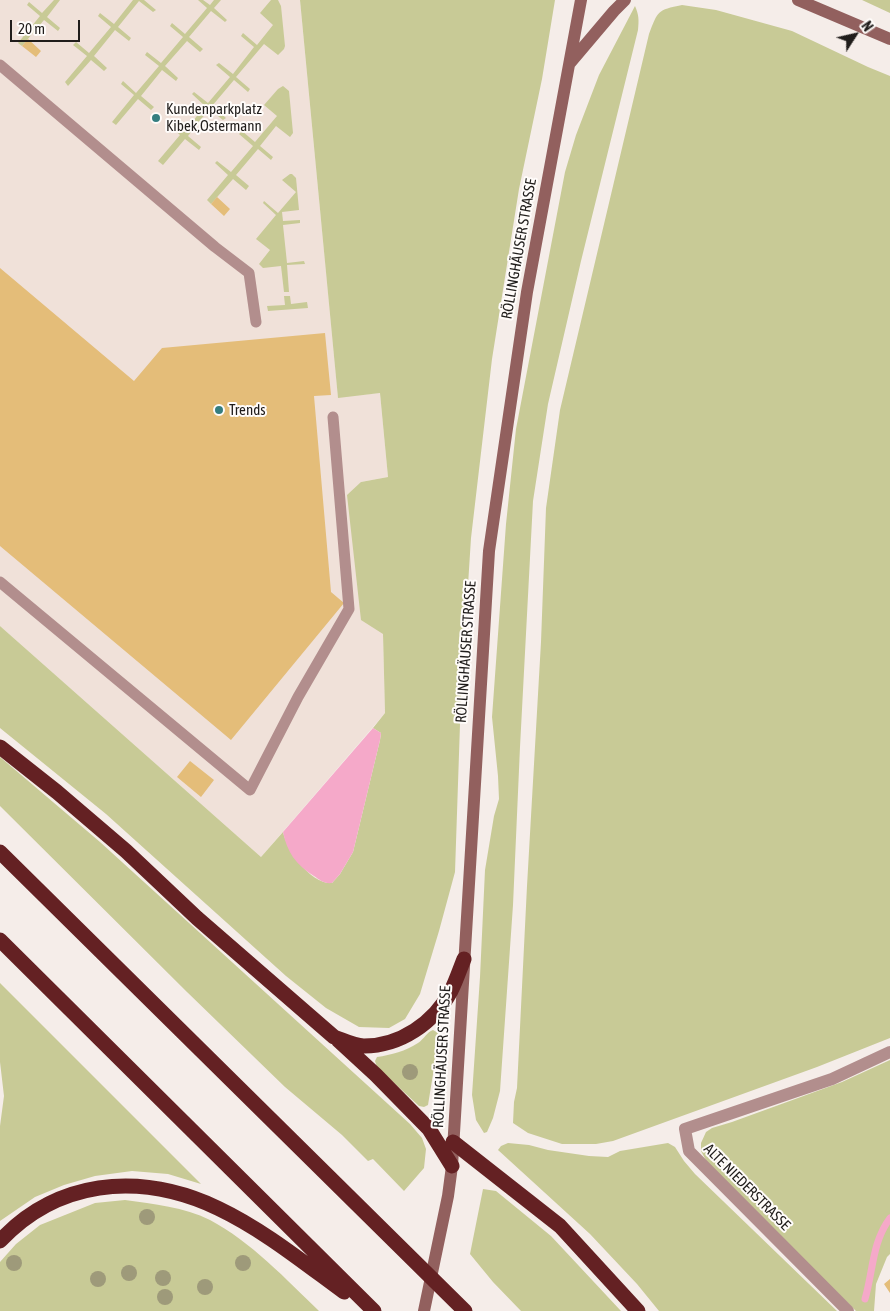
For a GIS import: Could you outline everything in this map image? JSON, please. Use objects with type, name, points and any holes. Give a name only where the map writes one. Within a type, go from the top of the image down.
[{"type":"highway","points":[[0,747],[57,792],[126,851],[197,918],[376,1075],[429,1129],[452,1166]]},
{"type":"highway","points":[[0,852],[464,1311]]},
{"type":"highway","points":[[0,940],[374,1311]]},
{"type":"highway","points":[[334,1037],[362,1046],[388,1044],[414,1031],[436,1013],[450,992],[464,959]]},
{"type":"highway","points":[[453,1142],[560,1226],[638,1311]]},
{"type":"highway","points":[[0,1240],[28,1216],[66,1196],[87,1190],[104,1188],[132,1186],[157,1188],[183,1194],[209,1204],[265,1234],[370,1311]]},
{"type":"main road","name":"RÖLLINGHÄUSER STRASSE","points":[[424,1311],[448,1196],[452,1166],[489,551],[527,292],[581,0]]},
{"type":"main road","points":[[568,65],[625,0]]},
{"type":"main road","points":[[798,0],[890,39]]},
{"type":"street","name":"ALTE NIEDERSTRASSE","points":[[848,1311],[688,1151],[685,1129],[832,1079],[890,1052]]},
{"type":"lane","points":[[0,65],[215,247],[249,273],[256,322]]},
{"type":"lane","points":[[0,582],[250,790],[298,697],[349,609],[333,417]]},
{"type":"shaded area","points":[[0,0],[300,0],[338,397],[380,393],[388,477],[361,482],[383,634],[385,713],[261,857],[0,626]]},
{"type":"shaded area","points":[[373,728],[381,733],[380,740],[353,852],[340,874],[332,883],[324,882],[297,863],[287,846],[283,832]]},
{"type":"green space","points":[[54,0],[60,0],[47,17],[60,28],[58,31],[44,20],[22,46],[18,43],[40,16],[27,5],[29,2],[42,13]]},
{"type":"green space","points":[[133,0],[144,0],[156,10],[153,12],[139,1],[118,27],[131,38],[129,41],[115,30],[94,56],[107,68],[104,71],[91,60],[68,86],[65,82],[87,56],[73,45],[76,42],[89,53],[111,27],[98,16],[100,13],[114,24]]},
{"type":"green space","points":[[198,0],[203,0],[210,5],[214,0],[221,0],[214,8],[227,20],[225,22],[211,11],[189,37],[203,49],[200,52],[187,41],[165,66],[178,78],[176,81],[162,70],[141,96],[154,107],[151,110],[138,99],[116,125],[112,122],[134,95],[121,84],[123,81],[136,93],[159,66],[145,55],[147,52],[161,63],[183,37],[170,26],[172,23],[185,34],[207,8]]},
{"type":"green space","points":[[271,0],[278,0],[281,6],[284,49],[278,55],[264,44],[236,77],[250,89],[248,92],[234,80],[212,106],[226,118],[223,120],[209,109],[188,136],[201,147],[199,150],[185,139],[163,165],[158,161],[180,135],[167,123],[170,120],[184,132],[205,106],[192,94],[194,92],[208,103],[230,77],[216,65],[219,63],[233,74],[254,47],[241,36],[243,33],[257,45],[273,25],[260,13]]},
{"type":"green space","points":[[300,0],[555,0],[542,79],[519,189],[492,359],[471,538],[461,695],[455,872],[420,994],[405,1019],[389,1028],[359,1027],[326,1008],[286,976],[106,814],[0,728],[0,626],[261,857],[283,832],[289,848],[301,865],[316,878],[332,883],[340,874],[353,852],[380,740],[381,733],[373,728],[385,713],[383,634],[361,620],[347,495],[361,482],[388,477],[380,393],[338,398]]},
{"type":"green space","points":[[862,0],[890,0],[890,13]]},
{"type":"green space","points":[[682,5],[716,10],[792,31],[890,76],[890,1038],[817,1067],[613,1141],[596,1144],[562,1144],[528,1133],[513,1123],[517,1088],[541,642],[546,508],[560,410],[649,34],[654,20],[663,10]]},
{"type":"green space","points":[[635,6],[638,30],[548,404],[533,501],[513,905],[500,1091],[493,1118],[487,1132],[484,1133],[476,1120],[472,1095],[485,870],[494,816],[499,799],[492,717],[506,524],[516,429],[565,172],[576,135],[599,75]]},
{"type":"green space","points":[[283,86],[289,91],[293,133],[290,137],[276,126],[260,146],[273,157],[271,160],[258,149],[236,175],[249,186],[246,190],[233,179],[211,204],[207,200],[228,175],[215,163],[217,161],[231,172],[253,146],[239,134],[242,131],[255,142],[277,116],[264,105]]},
{"type":"green space","points":[[290,174],[296,178],[299,210],[282,212],[283,221],[300,220],[300,223],[283,225],[287,263],[304,261],[305,264],[287,265],[289,292],[284,292],[281,266],[263,268],[259,264],[270,250],[256,239],[276,215],[263,203],[264,201],[278,213],[296,192],[282,180]]},
{"type":"green space","points":[[284,296],[290,296],[291,304],[307,302],[308,308],[268,311],[267,306],[285,305]]},
{"type":"green space","points":[[0,757],[100,842],[410,1124],[422,1138],[426,1149],[424,1168],[404,1191],[373,1159],[368,1161],[342,1135],[285,1087],[0,806]]},
{"type":"green space","points":[[0,983],[201,1184],[168,1174],[132,1171],[95,1176],[64,1185],[35,1197],[0,1221],[0,1126],[4,1096],[0,1062]]},
{"type":"green space","points":[[433,1030],[438,1033],[439,1037],[428,1105],[424,1107],[419,1106],[377,1067],[375,1061],[377,1057],[413,1046]]},
{"type":"green space","points":[[890,1060],[890,1254],[876,1284],[874,1311],[856,1311],[710,1168],[701,1151],[701,1143],[706,1132],[712,1128],[842,1082]]},
{"type":"green space","points":[[508,1143],[589,1156],[608,1157],[620,1151],[668,1143],[675,1147],[695,1174],[837,1311],[659,1311],[637,1284],[590,1234],[498,1150],[501,1146]]},
{"type":"green space","points":[[483,1189],[496,1191],[551,1236],[621,1311],[521,1311],[493,1282],[470,1254]]},
{"type":"green space","points":[[125,1200],[179,1209],[210,1220],[254,1250],[319,1311],[0,1311],[0,1262],[16,1244],[40,1225],[95,1203]]},
{"type":"building","points":[[28,39],[41,51],[36,57],[22,46]]},
{"type":"building","points":[[217,197],[230,209],[224,216],[211,204]]},
{"type":"building","points":[[0,268],[134,381],[162,348],[325,333],[331,395],[314,396],[331,592],[344,603],[231,740],[0,546]]},
{"type":"building","points":[[190,761],[214,780],[201,797],[177,777]]},
{"type":"building","points":[[890,1279],[890,1293],[884,1284]]},
{"type":"waterway","points":[[865,1299],[876,1247],[890,1218]]},
{"type":"place","name":"Kundenparkplatz Kibek,Ostermann","points":[[156,118]]},
{"type":"place","name":"Trends","points":[[219,410]]}]
